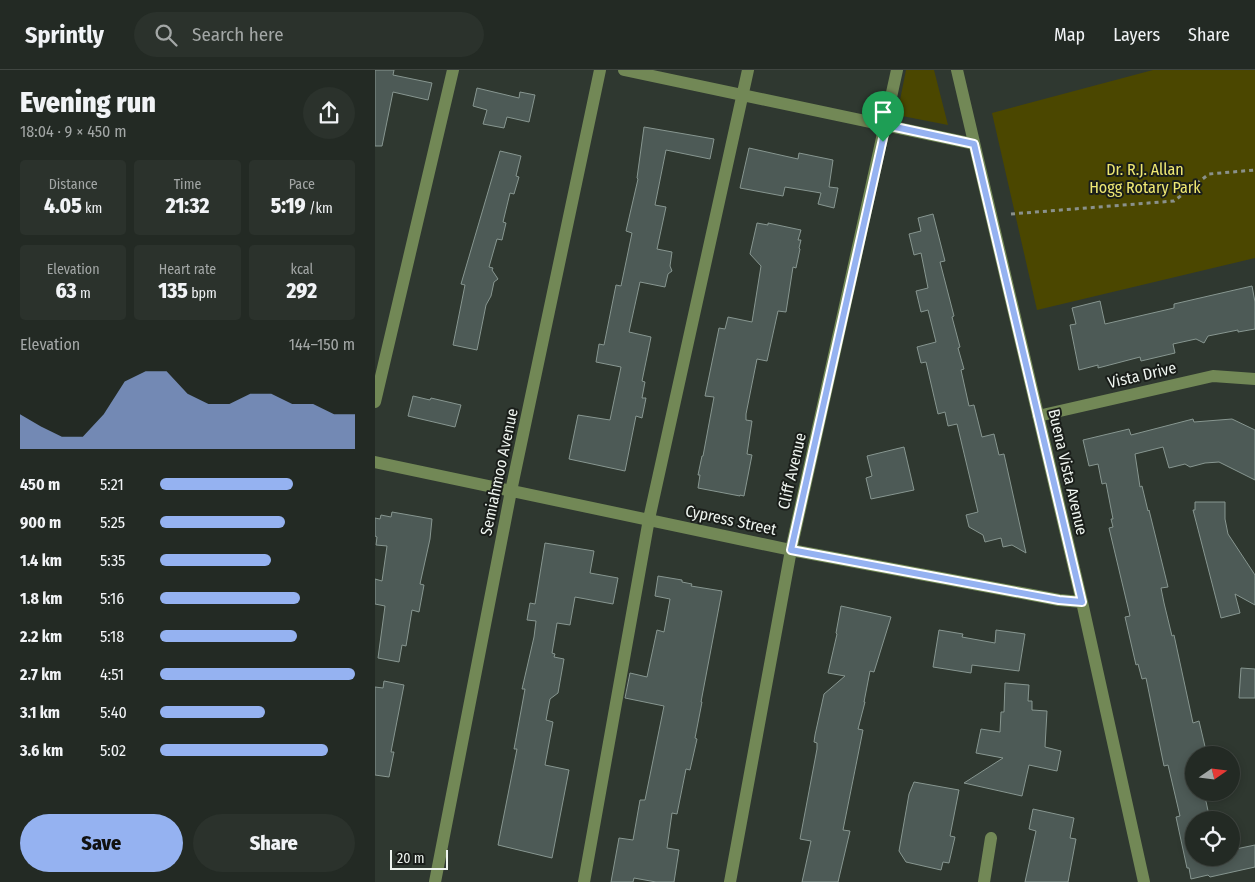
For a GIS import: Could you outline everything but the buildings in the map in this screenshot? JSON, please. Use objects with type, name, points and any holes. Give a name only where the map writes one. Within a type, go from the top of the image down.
[{"type":"street","points":[[375,402],[453,70]]},
{"type":"street","name":"Semiahmoo Avenue","points":[[435,882],[511,491],[600,70]]},
{"type":"street","points":[[624,70],[974,144]]},
{"type":"street","points":[[583,882],[649,519],[748,70]]},
{"type":"street","name":"Cliff Avenue","points":[[730,882],[791,550],[897,70]]},
{"type":"street","name":"Buena Vista Avenue","points":[[957,70],[1082,602],[1144,882]]},
{"type":"street","name":"Vista Drive","points":[[1038,416],[1213,376],[1255,378]]},
{"type":"street","name":"Cypress Street","points":[[375,462],[791,550],[1059,600],[1082,602]]},
{"type":"street","points":[[984,882],[991,838]]},
{"type":"path","points":[[1011,214],[1175,201],[1209,174],[1255,170]]},
{"type":"green space","points":[[906,70],[934,70],[948,125],[897,115]]},
{"type":"green space","name":"Dr. R.J. Allan Hogg Rotary Park","points":[[1153,70],[1255,70],[1255,258],[1037,310],[992,113]]},
{"type":"route","points":[[886,125],[974,144],[1082,602],[1059,600],[791,550],[883,142],[886,125]]}]
